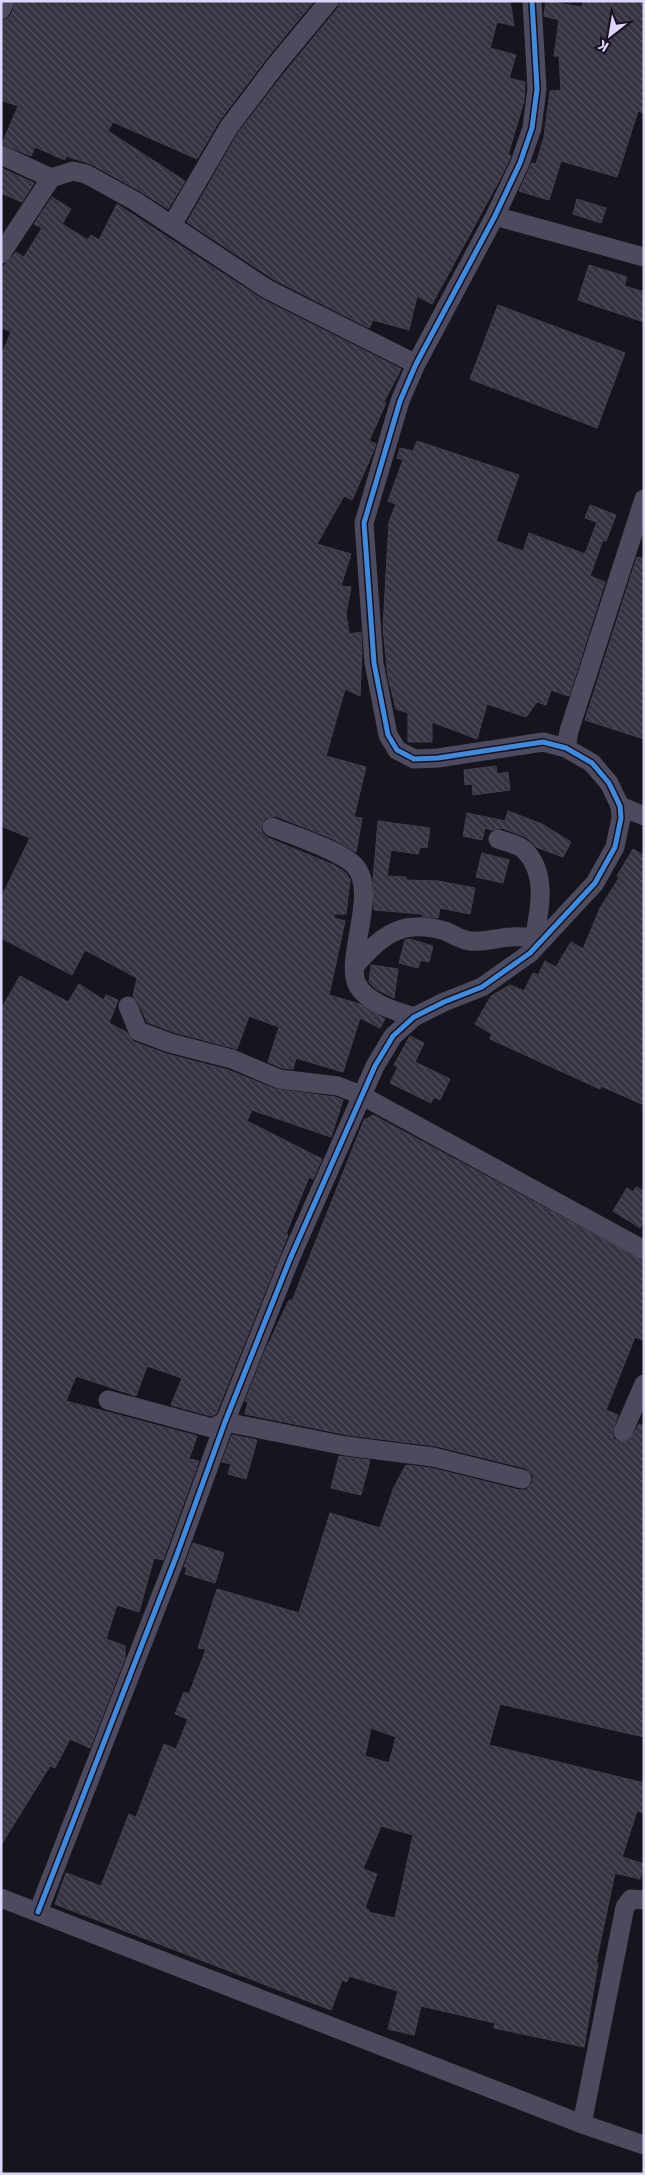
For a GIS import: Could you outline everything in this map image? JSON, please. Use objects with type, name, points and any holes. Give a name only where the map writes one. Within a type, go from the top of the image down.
[{"type":"street","points":[[1,10],[5,1]]},
{"type":"street","points":[[172,225],[229,127],[276,64],[329,1]]},
{"type":"street","points":[[38,1912],[176,1556],[225,1422],[290,1259],[375,1066],[393,1036],[414,1017],[444,1002],[482,988],[530,954],[538,939],[595,883],[615,847],[621,818],[620,806],[610,783],[592,763],[566,748],[543,742],[438,758],[414,759],[397,750],[388,735],[374,663],[364,523],[400,401],[416,364],[520,163],[532,128],[537,89],[532,1]]},
{"type":"street","points":[[1,155],[51,178]]},
{"type":"street","points":[[1,254],[51,178],[72,171],[86,174],[135,201],[267,289],[416,364]]},
{"type":"street","points":[[494,216],[644,257]]},
{"type":"street","points":[[566,748],[572,721],[644,500]]},
{"type":"street","points":[[620,806],[644,816]]},
{"type":"street","points":[[272,827],[334,853],[354,865],[362,876],[364,892],[355,966],[357,986],[371,999],[414,1017]]},
{"type":"street","points":[[498,839],[522,848],[534,863],[540,882],[538,939]]},
{"type":"street","points":[[355,966],[369,949],[385,936],[404,927],[421,926],[445,931],[467,941],[481,942],[512,936],[538,939]]},
{"type":"street","points":[[128,1006],[138,1030],[162,1040],[232,1059],[279,1079],[338,1086],[361,1095],[644,1250]]},
{"type":"street","points":[[623,1432],[644,1384]]},
{"type":"street","points":[[108,1400],[212,1428],[225,1422],[346,1446],[433,1457],[522,1479]]},
{"type":"street","points":[[1,1898],[582,2124],[644,2146]]},
{"type":"street","points":[[582,2124],[625,1907],[631,1898],[644,1900]]},
{"type":"building","points":[[16,1],[314,1],[267,58],[220,120],[197,159],[113,122],[108,131],[185,181],[168,209],[91,164],[66,156],[65,160],[35,147],[31,156],[2,144],[18,106],[1,100],[1,21],[11,15]]},
{"type":"building","points":[[340,1],[510,1],[514,26],[497,22],[490,48],[516,55],[509,78],[525,82],[524,101],[508,155],[511,156],[432,304],[417,296],[409,330],[373,320],[369,328],[273,279],[187,222],[238,133],[338,8]]},
{"type":"building","points":[[546,1],[582,7],[583,1],[644,1],[644,113],[638,111],[617,177],[561,161],[549,200],[519,191],[532,163],[536,164],[544,137],[550,91],[561,90],[559,56],[554,56],[559,20],[544,16]]},
{"type":"building","points":[[1,168],[34,183],[22,202],[1,193]]},
{"type":"building","points":[[52,197],[71,209],[62,224],[88,240],[91,235],[99,240],[117,204],[262,299],[401,369],[384,402],[386,403],[369,441],[376,444],[352,500],[344,496],[317,544],[351,554],[341,586],[351,587],[346,613],[349,634],[361,632],[360,696],[345,689],[326,756],[366,767],[354,817],[362,818],[356,852],[333,839],[276,816],[265,818],[261,828],[263,834],[268,838],[334,865],[346,873],[350,880],[346,914],[334,914],[334,918],[345,921],[329,995],[360,1004],[385,1019],[380,1028],[360,1018],[343,1072],[296,1058],[293,1069],[282,1068],[268,1062],[279,1027],[249,1016],[237,1049],[173,1032],[147,1022],[138,1002],[133,996],[137,978],[85,950],[72,975],[1,938],[1,898],[30,838],[1,826],[1,356],[11,332],[1,327],[1,269],[16,252],[24,257],[42,228],[34,224]]},
{"type":"building","points":[[577,199],[606,208],[601,223],[573,214]]},
{"type":"building","points":[[589,265],[627,277],[624,286],[644,292],[644,322],[578,300]]},
{"type":"building","points":[[498,305],[625,353],[597,428],[470,379]]},
{"type":"building","points":[[417,441],[519,475],[496,541],[523,551],[529,533],[585,554],[597,522],[585,518],[590,505],[616,515],[606,541],[603,540],[590,576],[605,582],[569,696],[551,690],[546,705],[537,702],[526,717],[487,704],[477,739],[432,722],[432,742],[408,742],[408,713],[396,709],[388,677],[383,628],[389,522],[396,504],[388,501],[403,460],[397,458],[400,448],[413,451]]},
{"type":"building","points":[[637,557],[644,559],[644,739],[585,720]]},
{"type":"building","points":[[496,766],[497,774],[508,772],[510,790],[473,795],[472,784],[465,785],[464,770]]},
{"type":"building","points":[[508,811],[542,824],[571,842],[563,857],[536,847],[526,837],[502,828],[491,830],[485,828],[482,840],[463,836],[467,813],[505,821]]},
{"type":"building","points":[[378,821],[430,828],[427,848],[420,847],[418,854],[391,850],[387,876],[406,877],[406,880],[438,881],[475,888],[470,914],[440,908],[438,918],[422,916],[422,914],[374,910],[373,881]]},
{"type":"building","points":[[633,849],[644,856],[644,1105],[601,1086],[600,1089],[490,1039],[492,1034],[475,1024],[491,996],[510,985],[524,991],[533,973],[538,975],[545,961],[556,967],[571,942],[583,949],[600,908],[619,878],[617,876]]},
{"type":"building","points":[[482,853],[509,860],[503,883],[476,877]]},
{"type":"building","points":[[409,939],[433,946],[429,962],[421,960],[418,968],[399,963],[405,940]]},
{"type":"building","points":[[371,965],[398,969],[394,998],[376,989],[369,982]]},
{"type":"building","points":[[20,976],[68,1002],[79,984],[104,1000],[106,995],[118,1000],[109,1023],[126,1032],[134,1042],[167,1054],[228,1070],[275,1089],[335,1097],[343,1100],[331,1137],[252,1110],[247,1121],[322,1159],[313,1179],[309,1177],[286,1234],[288,1235],[216,1414],[211,1416],[171,1405],[182,1378],[147,1366],[136,1396],[76,1376],[66,1401],[197,1436],[189,1459],[199,1461],[163,1560],[154,1558],[139,1612],[117,1605],[106,1639],[125,1646],[125,1658],[90,1748],[70,1739],[55,1768],[50,1766],[1,1845],[1,1009]]},
{"type":"building","points":[[410,1036],[424,1043],[415,1062],[450,1079],[440,1100],[434,1097],[431,1103],[390,1083],[398,1067],[394,1065]]},
{"type":"building","points":[[373,1115],[644,1261],[644,1340],[635,1337],[606,1410],[618,1415],[612,1433],[614,1439],[619,1442],[629,1441],[639,1424],[644,1426],[644,1737],[500,1704],[489,1745],[644,1783],[644,1813],[637,1811],[622,1857],[644,1864],[640,1879],[615,1873],[596,1963],[598,1963],[584,2047],[494,2028],[495,2023],[421,2006],[414,2035],[388,2029],[398,1991],[349,1976],[347,1982],[342,1980],[331,2010],[55,1904],[66,1873],[101,1886],[129,1814],[136,1817],[164,1744],[176,1749],[188,1719],[175,1714],[184,1692],[189,1694],[206,1649],[198,1648],[217,1589],[299,1613],[330,1513],[380,1528],[394,1487],[406,1465],[431,1468],[519,1490],[526,1490],[533,1482],[533,1475],[525,1468],[436,1446],[348,1435],[245,1414],[248,1402],[245,1401],[265,1351],[289,1300],[292,1301],[364,1120]],"holes":[[[371,1728],[396,1737],[389,1763],[365,1756]],[[381,1826],[413,1835],[395,1918],[368,1912],[369,1910],[365,1908],[377,1874],[363,1869]]]},
{"type":"building","points":[[636,1187],[644,1191],[644,1221],[640,1228],[613,1211],[627,1188],[633,1192]]},
{"type":"building","points":[[232,1435],[257,1440],[246,1479],[228,1474],[231,1464],[222,1462]]},
{"type":"building","points":[[339,1456],[370,1460],[361,1495],[331,1488]]},
{"type":"building","points":[[193,1543],[224,1553],[215,1583],[185,1574],[187,1567],[184,1567]]},
{"type":"cycle path","points":[[38,1912],[176,1557],[225,1422],[290,1259],[375,1066],[393,1036],[414,1017],[444,1002],[482,987],[530,953],[595,883],[615,847],[621,818],[620,806],[609,783],[592,763],[566,748],[543,742],[438,758],[414,759],[397,750],[388,735],[374,663],[364,523],[400,401],[416,364],[495,216],[520,163],[532,128],[537,89],[532,1]]}]
